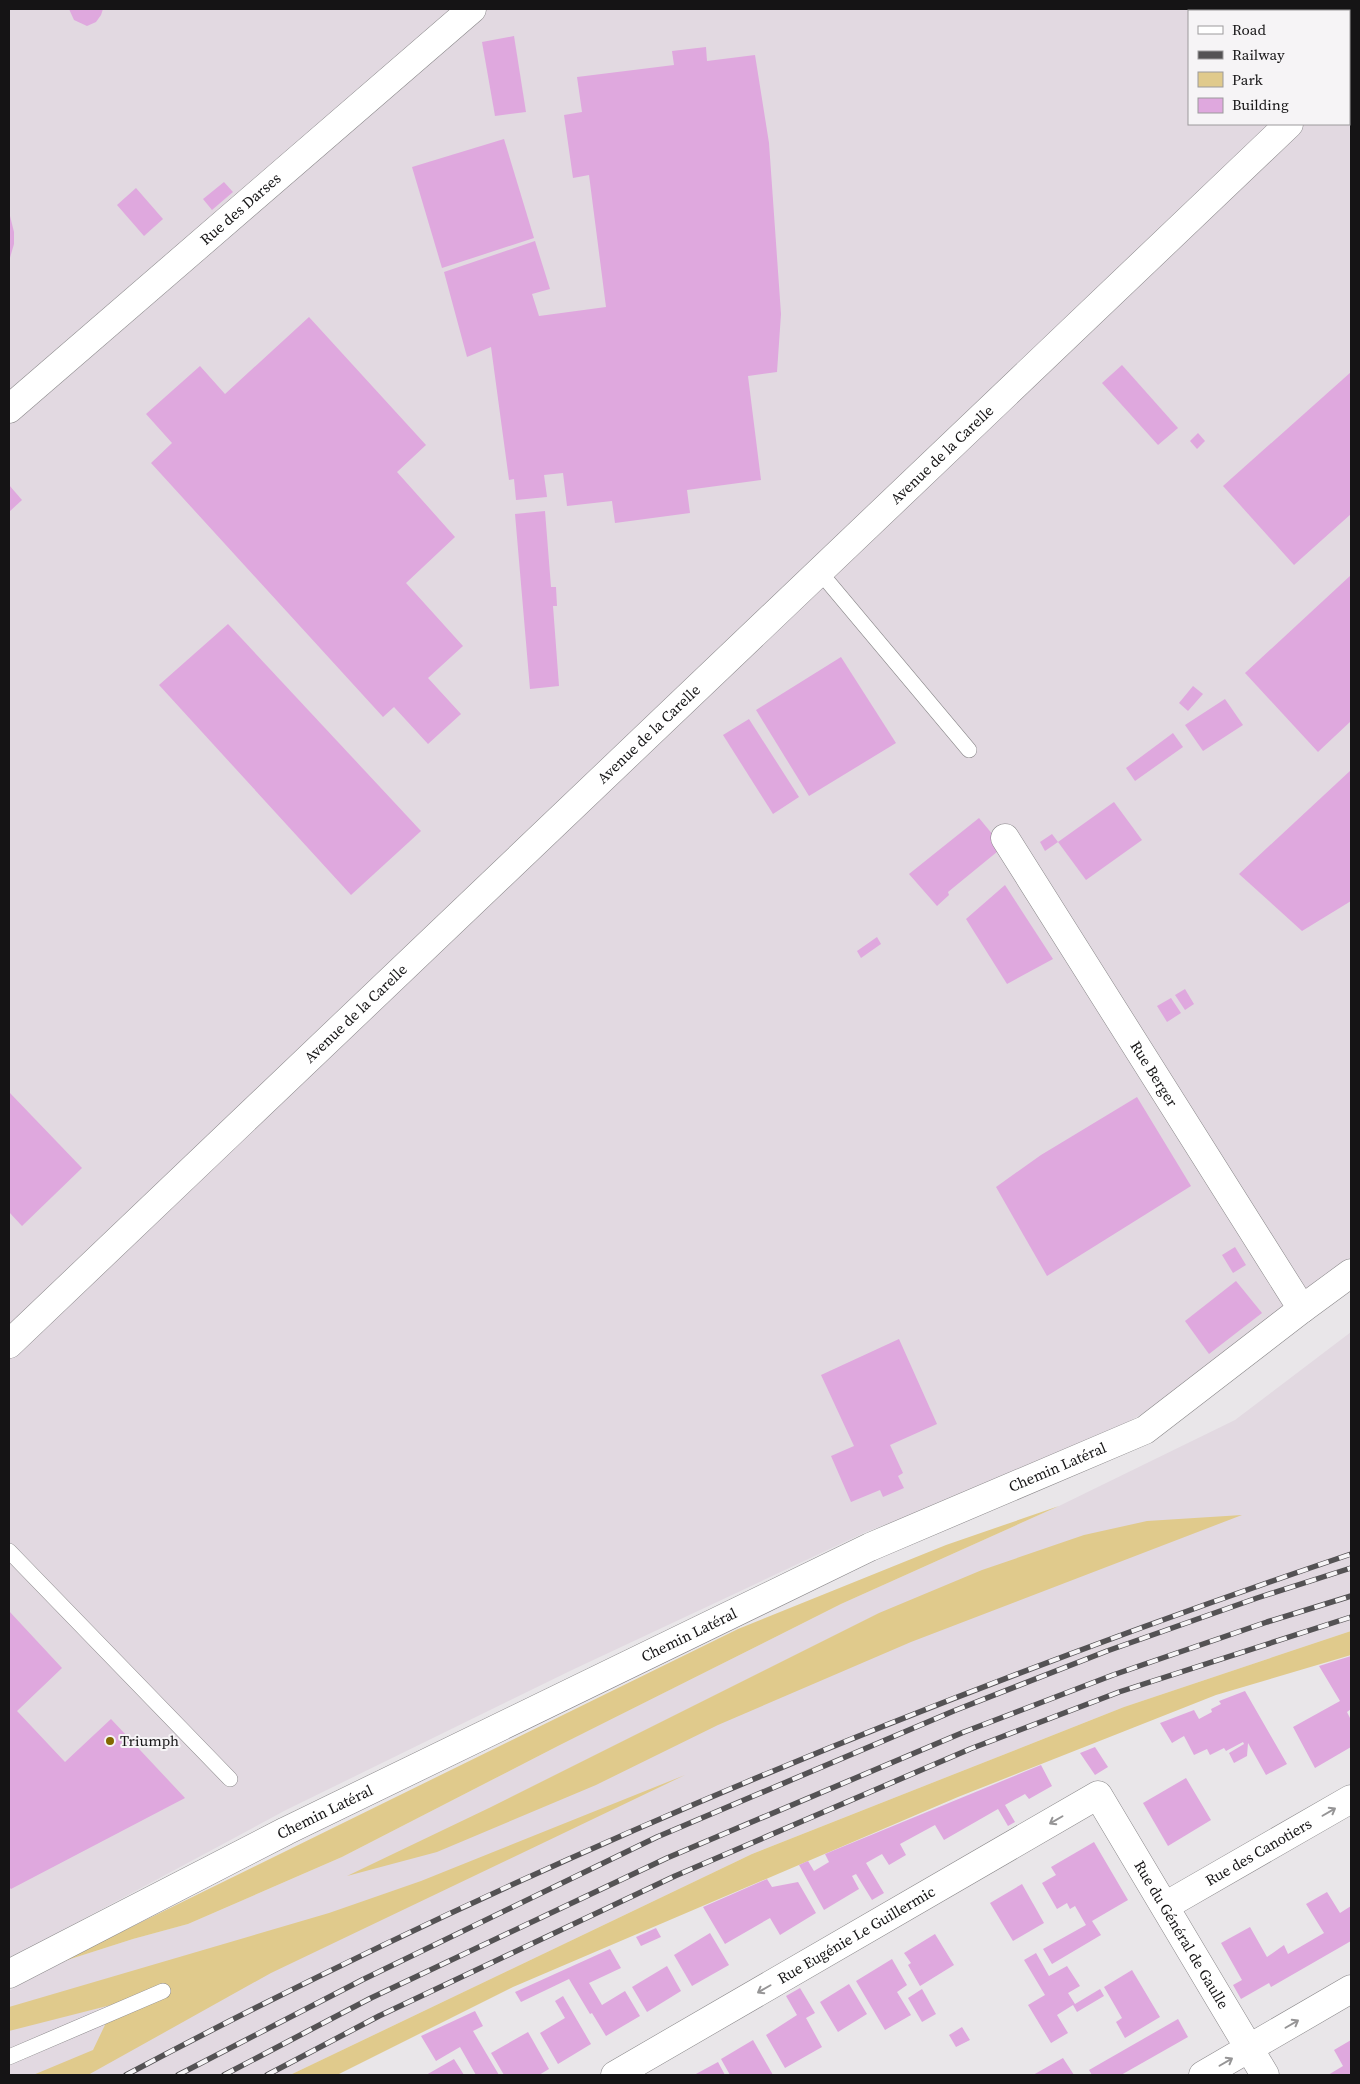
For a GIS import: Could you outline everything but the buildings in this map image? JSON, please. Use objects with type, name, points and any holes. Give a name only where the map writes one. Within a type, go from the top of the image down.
[{"type":"street","name":"Rue des Darses","points":[[9,409],[472,9]]},
{"type":"street","name":"Avenue de la Carelle","points":[[9,1344],[1287,125]]},
{"type":"street","name":"Rue Berger","points":[[1005,838],[1302,1309]]},
{"type":"street","name":"Chemin Latéral","points":[[9,1974],[286,1831],[870,1547],[1145,1430],[1351,1273]]},
{"type":"street","name":"Rue du Général de Gaulle","points":[[1098,1795],[1265,2075]]},
{"type":"street","name":"Rue Eugénie Le Guillermic","points":[[615,2075],[1098,1795]]},
{"type":"street","name":"Rue des Canotiers","points":[[1165,1906],[1351,1799]]},
{"type":"street","points":[[1202,2075],[1351,1989]]},
{"type":"lane","points":[[819,571],[970,750]]},
{"type":"lane","points":[[9,1551],[230,1779]]},
{"type":"lane","points":[[9,2057],[164,1991]]},
{"type":"shaded area","points":[[9,9],[1351,9],[1351,1259],[1170,1398],[1080,1449],[866,1532],[572,1670],[286,1810],[9,1959]]},
{"type":"shaded area","points":[[1351,1332],[1351,1631],[1124,1707],[752,1854],[290,2075],[9,2075],[9,1991],[58,1963],[188,1924],[342,1857],[841,1604],[1059,1506],[1235,1420]]},
{"type":"green space","points":[[1059,1506],[841,1604],[342,1857],[188,1924],[58,1963],[738,1629],[946,1545]]},
{"type":"green space","points":[[1242,1515],[911,1642],[718,1725],[596,1785],[437,1852],[347,1876],[489,1808],[879,1613],[982,1570],[1084,1535],[1147,1521]]},
{"type":"green space","points":[[1351,1631],[1351,1655],[1216,1695],[958,1797],[513,1987],[337,2075],[290,2075],[752,1854],[1124,1707]]},
{"type":"green space","points":[[685,1775],[271,1973],[88,2075],[33,2075],[93,2050],[115,2004],[9,2031],[9,2007],[329,1913],[421,1881]]},
{"type":"railway","points":[[126,2075],[274,1998],[424,1926],[575,1856],[728,1790],[1037,1666],[1351,1554]]},
{"type":"railway","points":[[178,2075],[362,1980],[657,1837],[956,1710],[1107,1651],[1257,1598],[1351,1568]]},
{"type":"railway","points":[[224,2075],[371,1998],[667,1858],[964,1732],[1113,1675],[1267,1622],[1351,1596]]},
{"type":"railway","points":[[267,2075],[379,2016],[675,1876],[970,1749],[1119,1692],[1351,1617]]},
{"type":"place","name":"Triumph","points":[[110,1741]]}]
